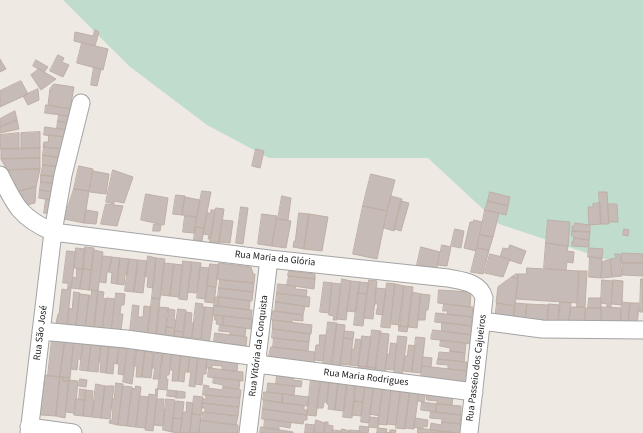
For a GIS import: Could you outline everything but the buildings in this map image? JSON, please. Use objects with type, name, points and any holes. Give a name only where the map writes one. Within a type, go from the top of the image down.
[{"type":"street","name":"Rua São José","points":[[29,430],[53,232],[63,175],[81,103]]},
{"type":"street","name":"Rua Maria da Glória","points":[[0,175],[17,208],[36,224],[53,232],[269,259],[455,279],[468,282],[480,289],[483,294],[484,304]]},
{"type":"street","name":"Rua Vitória da Conquista","points":[[248,433],[269,259]]},
{"type":"street","name":"Rua Passeio dos Cajueiros","points":[[469,433],[484,304]]},
{"type":"street","points":[[482,321],[542,329],[643,330]]},
{"type":"street","name":"Rua Maria Rodrigues","points":[[41,331],[126,339],[474,392]]},
{"type":"street","points":[[29,430],[73,433]]},
{"type":"green space","points":[[63,0],[643,0],[643,270],[620,264],[499,224],[428,158],[269,158],[207,125],[129,66]]}]
